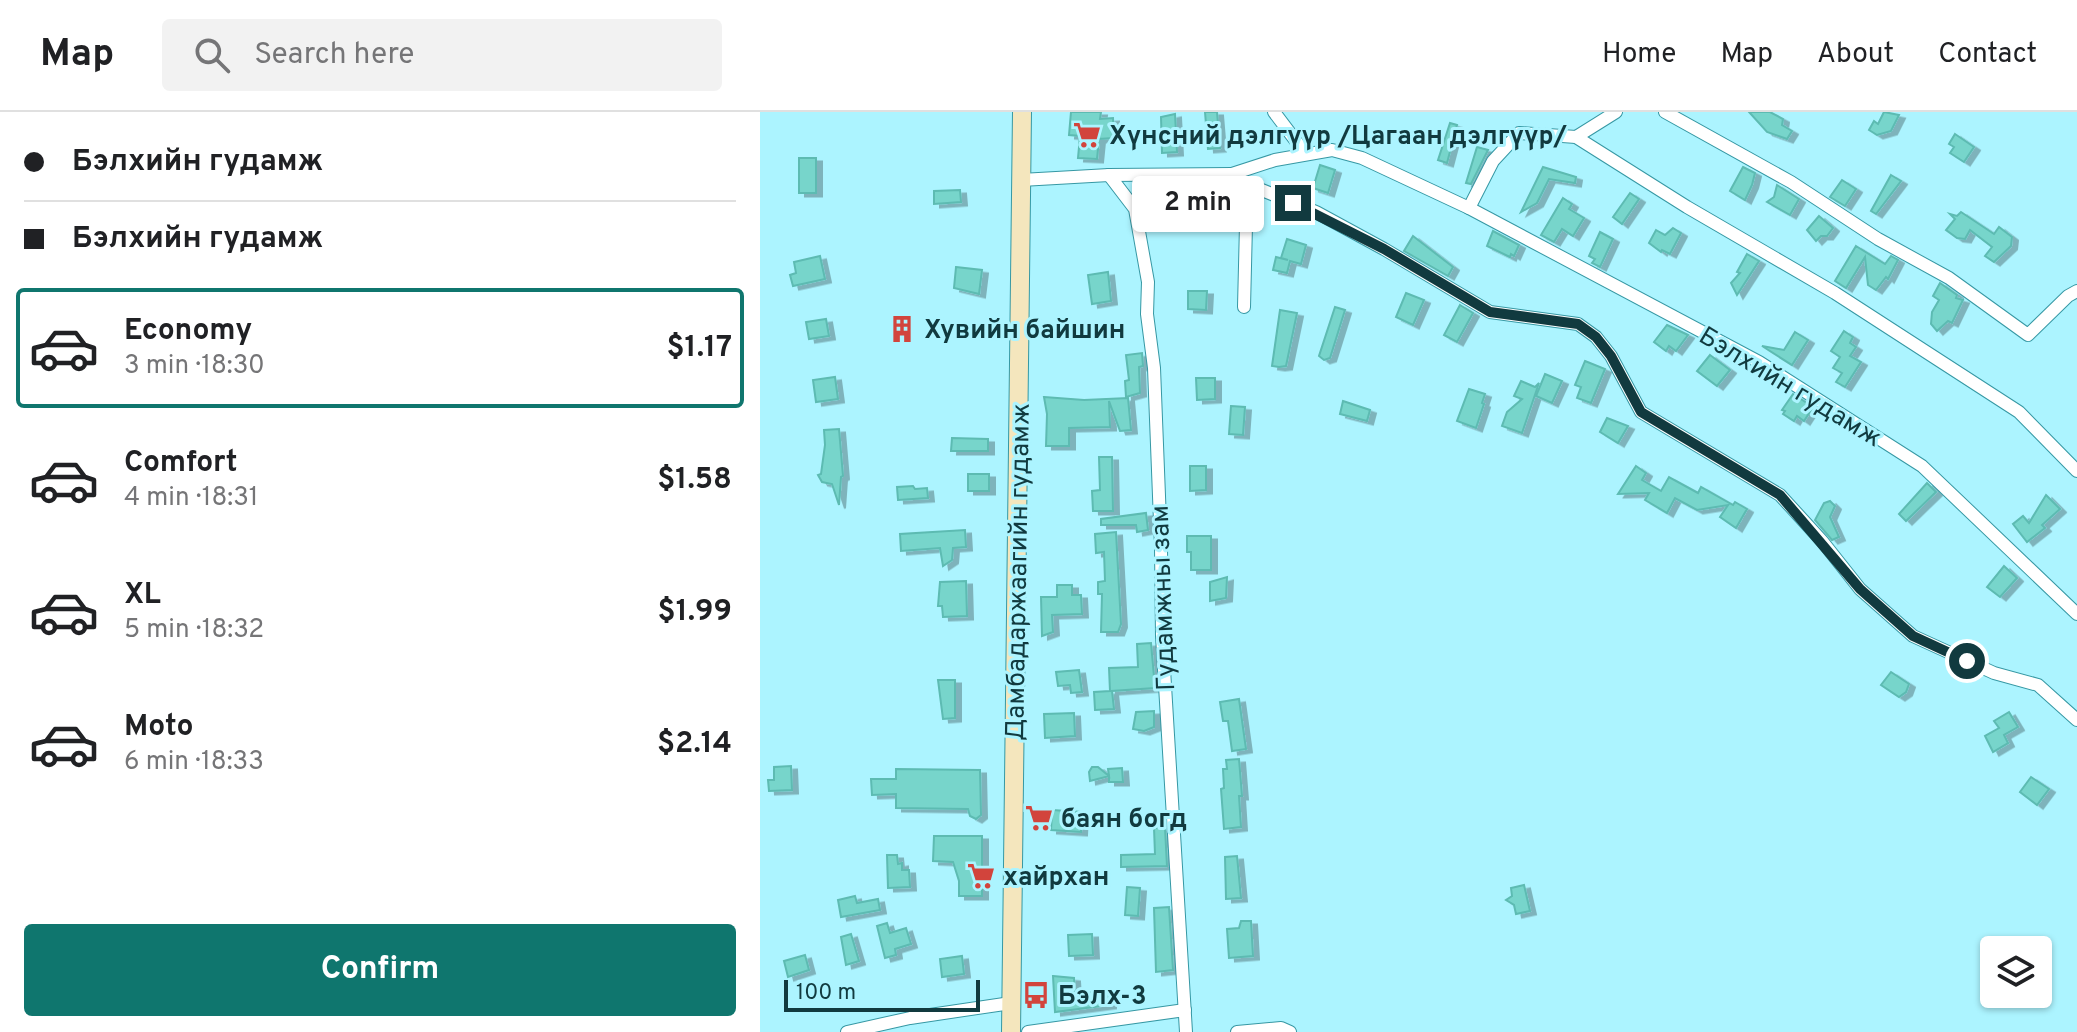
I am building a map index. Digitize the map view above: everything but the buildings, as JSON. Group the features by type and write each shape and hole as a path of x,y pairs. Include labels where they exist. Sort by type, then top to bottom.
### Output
{"main road":[{"name":"Дамбадаржаагийн гудамж","path":"1011,1032 1022,112"}],"street":[{"path":"1021,180 1109,175 1232,174 1305,153 1274,112"},
{"path":"1576,137 1616,112"},
{"path":"1665,112 1791,182 1878,239 1949,278 2028,335 2077,291"},
{"path":"1469,208 1493,161 1519,133 1576,137 1687,207 1835,293 2019,412 2077,471"},
{"name":"Бэлхийн гудамж","path":"1305,153 1332,150 1362,158 1469,208 1759,362 1922,466 2077,614"},
{"path":"1232,174 1247,184 1316,212 1490,312 1578,324 1596,337 1611,356 1641,412 1780,495 1860,589 1913,636 1994,673 2038,685 2077,720"},
{"name":"Гудамжны зам","path":"1109,175 1135,209 1148,282 1147,314 1154,368 1162,636 1186,1032"},
{"path":"1244,307 1247,184"},
{"path":"847,1032 910,1018 1011,1003"},
{"path":"1028,1032 1185,1010"},
{"path":"1115,1018 1116,1032"},
{"path":"1237,1032 1281,1028 1290,1032"}],"place":[{"name":"Хүнсний дэлгүүр /Цагаан дэлгүүр/","path":"1087,135"},
{"name":"Хувийн байшин","path":"902,329"},
{"name":"баян богд","path":"1039,818"},
{"name":"хайрхан","path":"981,876"},
{"name":"Бэлх-3","path":"1036,995"}],"route":[{"path":"1293,203 1384,249 1490,312 1578,324 1596,337 1611,356 1641,412 1780,495 1860,589 1913,636 1967,661"}]}
